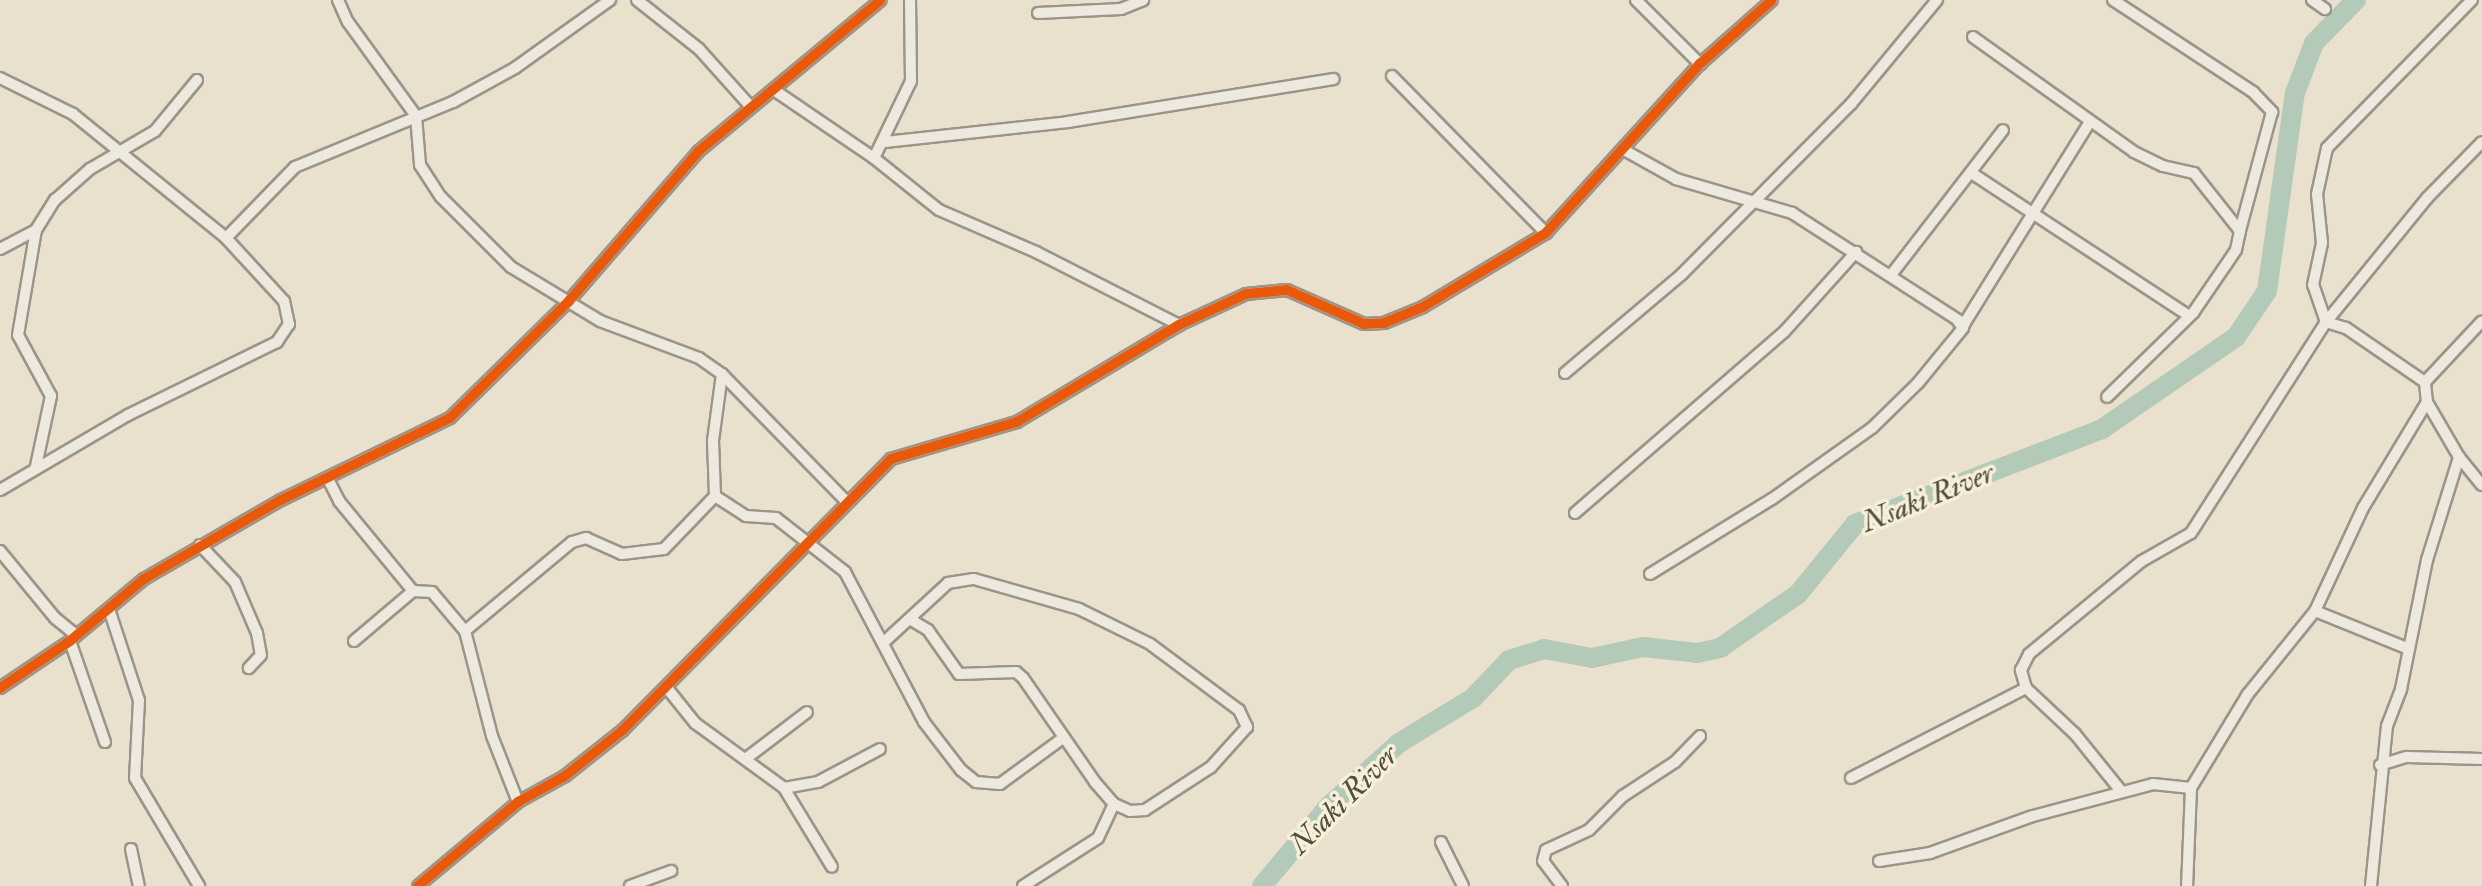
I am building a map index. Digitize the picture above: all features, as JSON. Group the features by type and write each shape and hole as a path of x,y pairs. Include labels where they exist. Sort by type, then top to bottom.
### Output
{"street":[{"path":"338,0 348,22 416,116 420,165 441,197 511,267 600,321 699,358 722,374 845,500"},
{"path":"226,238 295,167 416,116 515,68 610,0"},
{"path":"637,0 699,49 751,107"},
{"path":"0,688 73,638 144,579 200,545 450,418 569,301 699,151 881,0"},
{"path":"874,158 885,142 911,81 910,0"},
{"path":"1038,13 1121,9 1143,0"},
{"path":"1636,0 1700,64"},
{"path":"421,885 518,802 565,776 667,688 810,544 845,500 891,459 1017,422 1179,325 1228,300 1266,289 1287,290 1364,324 1384,323 1423,307 1546,233 1700,64 1772,0"},
{"path":"1565,373 1682,274 1861,93 1937,0"},
{"path":"2107,397 2189,316 2218,280 2240,231 2272,112 2253,92 2113,0"},
{"path":"2312,0 2325,9"},
{"path":"2326,322 2313,285 2322,243 2317,194 2327,148 2472,0"},
{"path":"1973,37 2089,123 2163,166 2194,173 2240,231"},
{"path":"1392,76 1546,233"},
{"path":"0,78 73,114 118,148 188,211 226,238 284,301 289,324 282,339 36,466 0,490"},
{"path":"885,142 1053,124 1334,79"},
{"path":"36,466 51,396 18,335 36,230 55,200 118,148 155,131 197,80"},
{"path":"774,90 874,158 939,210 1036,252 1179,325"},
{"path":"1624,150 1676,179 1754,198 1792,213 1964,324 2089,123"},
{"path":"1891,275 1973,174 2003,130"},
{"path":"2121,791 2075,734 2026,688 2021,670 2029,654 2142,561 2191,533 2326,322 2427,198 2482,142"},
{"path":"1973,174 2189,316"},
{"path":"0,249 36,230"},
{"path":"1575,513 1784,332 1856,252"},
{"path":"1650,574 1772,499 1872,428 1918,383 1963,328 1957,320"},
{"path":"2482,321 2425,382 2427,402 2459,457 2482,485"},
{"path":"2326,322 2346,328 2425,382"},
{"path":"465,631 572,542 586,538 622,554 664,549 715,496 713,441 722,374"},
{"path":"2187,886 2191,788 2248,694 2315,611 2363,508 2427,402"},
{"path":"2371,886 2380,765 2427,560 2459,457"},
{"path":"328,479 339,501 413,591"},
{"path":"715,496 746,516 776,518 845,572 936,741 976,782 1000,784 1063,738"},
{"path":"200,545 235,582 257,633 261,655 249,668"},
{"path":"0,551 73,638 105,742"},
{"path":"883,643 948,583 963,577 1079,609 1150,644 1246,718 1240,740 1199,775 1145,810 1114,804 1063,738 1023,678 1016,672 959,674 928,630 910,619"},
{"path":"354,641 413,591 432,592 465,631 492,736 518,802"},
{"path":"109,609 139,700 135,778 199,886"},
{"path":"2315,611 2409,649"},
{"path":"667,688 695,723 748,757 784,788 832,867"},
{"path":"1851,778 2026,688"},
{"path":"748,757 807,712"},
{"path":"1562,886 1543,861 1546,850 1589,830 1623,796 1675,762 1700,736"},
{"path":"784,788 818,782 880,749"},
{"path":"2380,765 2407,757 2482,759"},
{"path":"1879,861 1930,853 2121,791 2153,784 2191,788"},
{"path":"1023,886 1098,838 1114,804"},
{"path":"1441,842 1463,886"},
{"path":"131,849 139,886"},
{"path":"630,886 671,871"}],"waterway":[{"name":"Nsaki River","path":"1262,886 1329,806 1399,743 1473,698 1509,660 1544,649 1592,658 1643,647 1697,653 1720,648 1798,594 1855,524 2102,429 2236,337 2267,291 2295,93 2314,43 2356,0"}],"cycle path":[{"path":"0,688 70,641 144,579 281,500 450,418 569,301 699,151 881,0"},
{"path":"418,886 518,802 565,776 623,730 891,459 1017,422 1179,325 1246,294 1287,290 1364,324 1384,323 1423,307 1546,233 1700,64 1772,0"}]}
